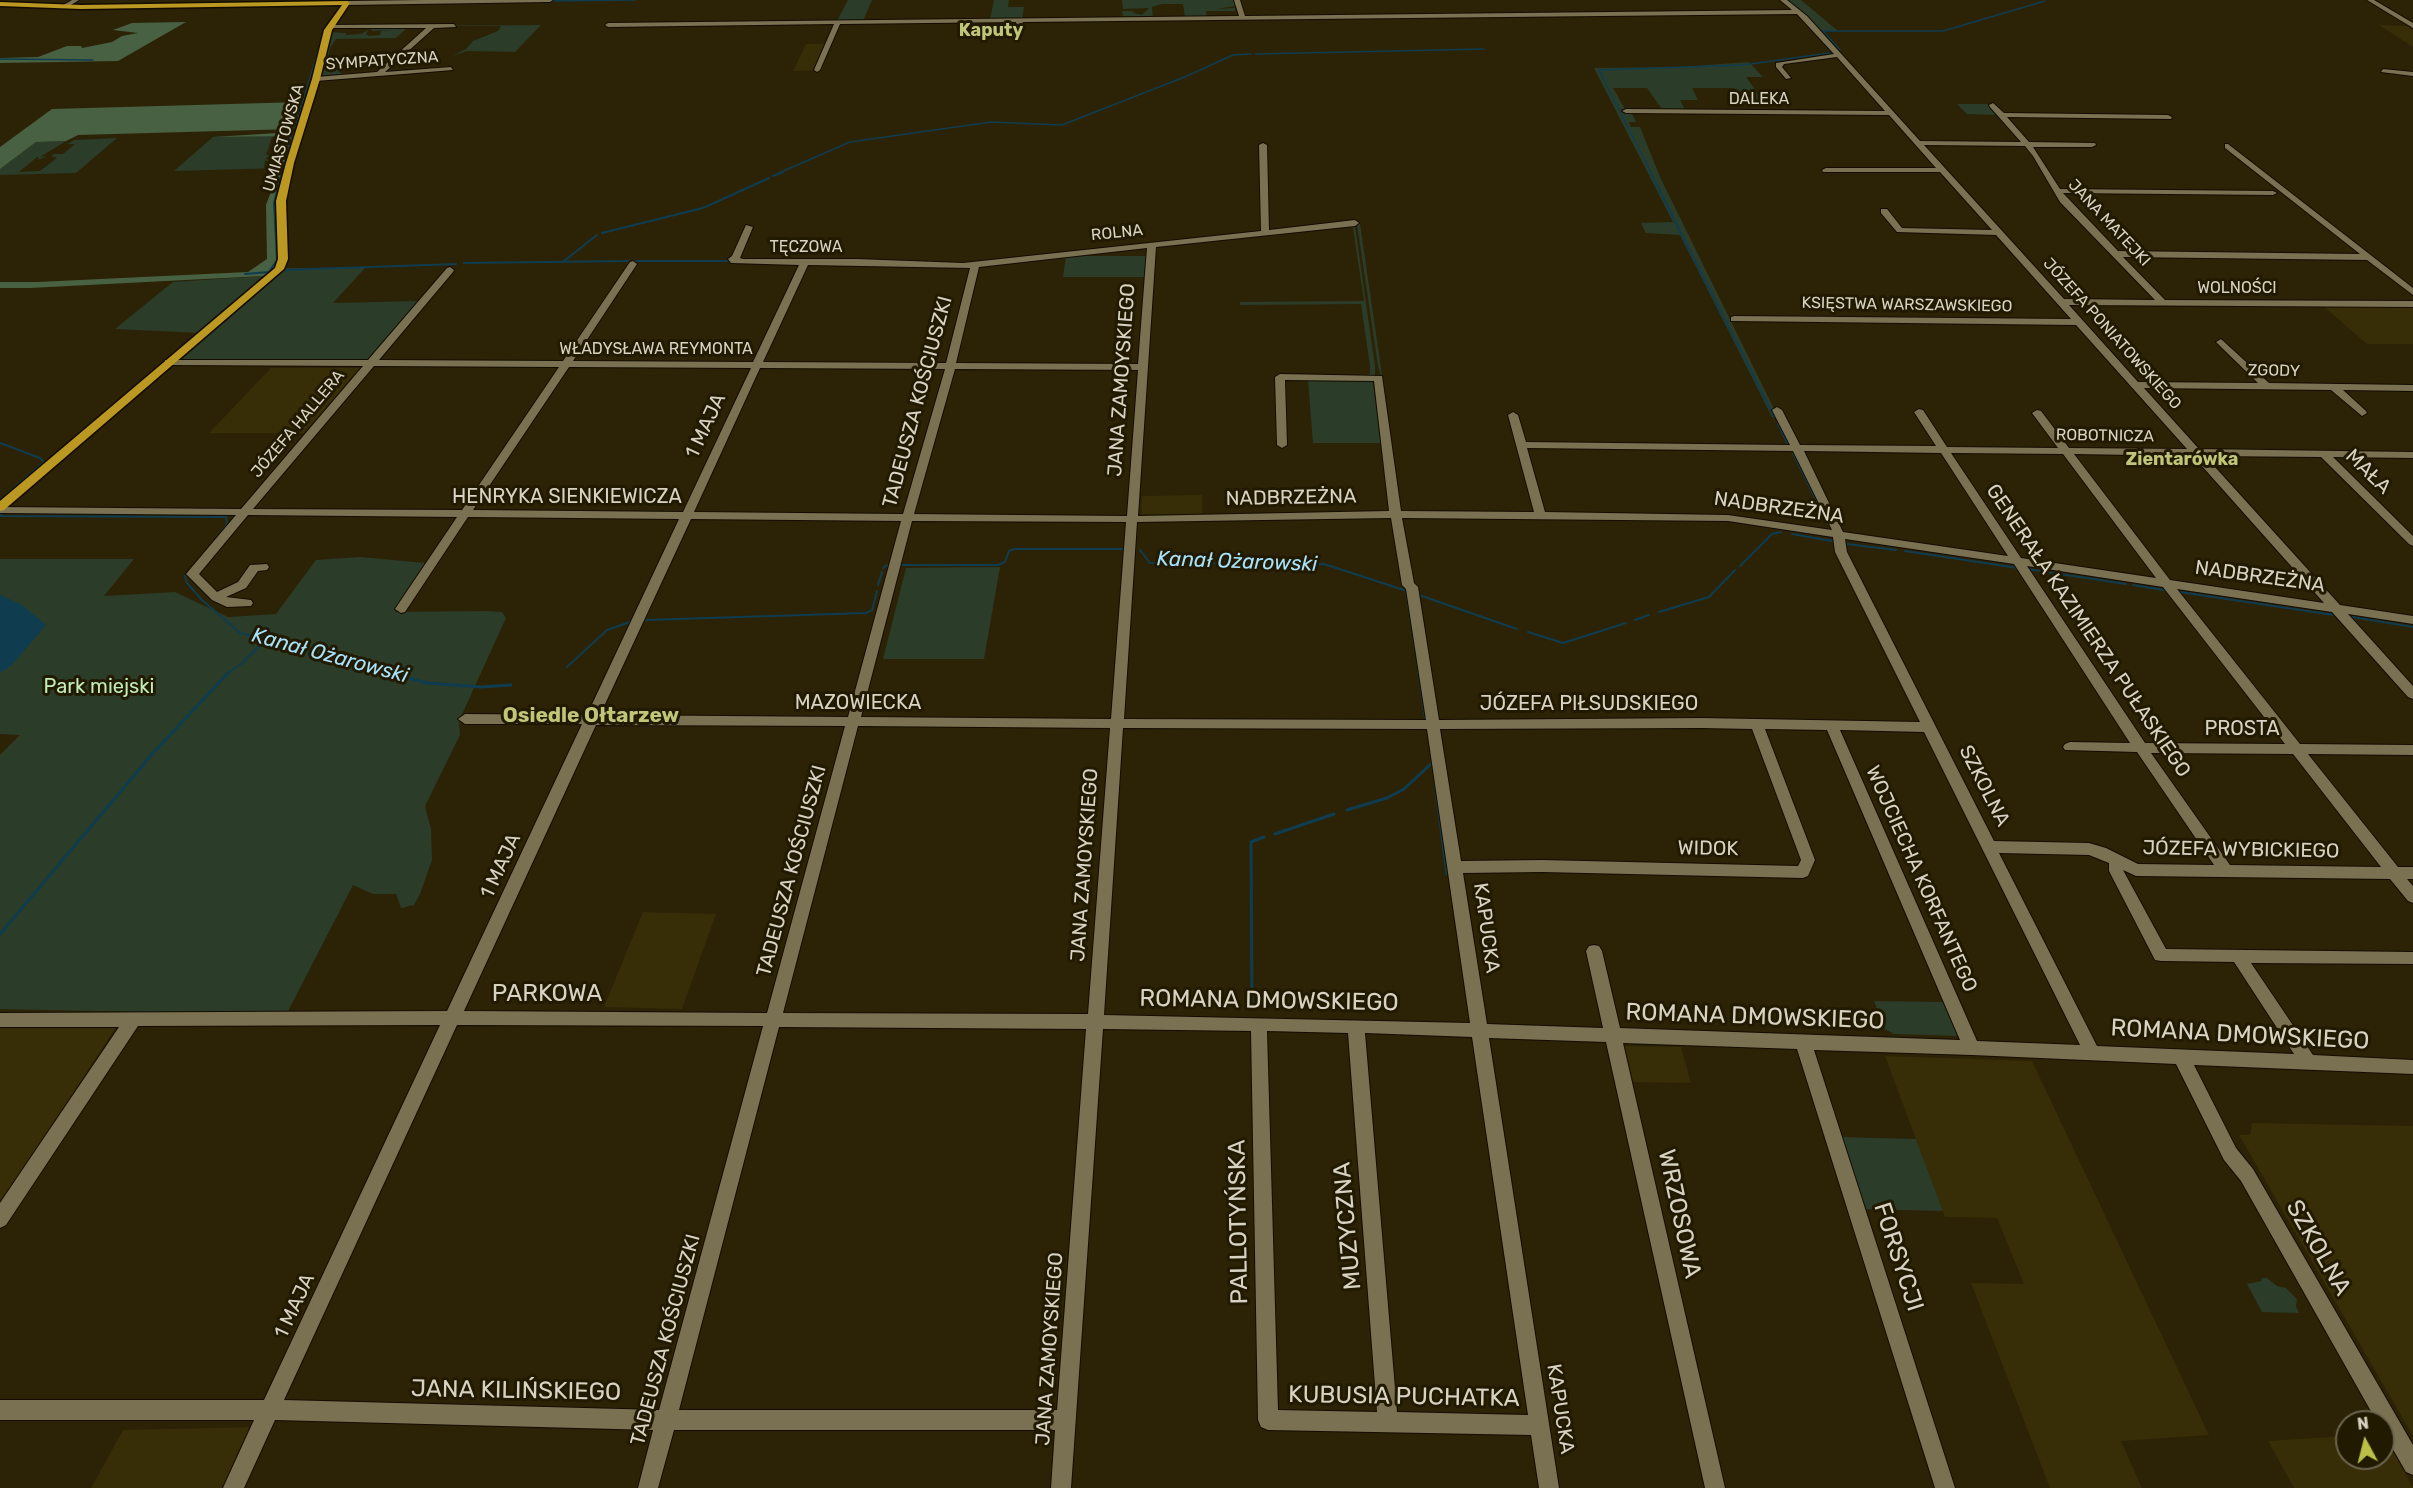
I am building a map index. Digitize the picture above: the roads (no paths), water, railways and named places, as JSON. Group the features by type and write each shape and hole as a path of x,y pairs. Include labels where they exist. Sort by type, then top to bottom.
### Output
{"main road":[{"path":"0,4 64,7 347,3"},
{"name":"UMIASTOWSKA","path":"0,509 279,269 283,259 281,201 296,140 330,26 347,3"}],"street":[{"path":"64,7 76,0"},
{"path":"347,3 550,0"},
{"path":"1237,0 1242,17"},
{"name":"JÓZEFA PONIATOWSKIEGO","path":"1783,0 1799,12 1919,143 2413,694"},
{"path":"2370,0 2413,26"},
{"path":"608,25 1799,12"},
{"path":"1017,39 1020,20"},
{"path":"817,70 838,22"},
{"path":"330,26 454,26"},
{"path":"379,74 432,26"},
{"path":"1788,78 1778,64 1839,55"},
{"name":"SYMPATYCZNA","path":"316,79 451,69"},
{"path":"2384,70 2413,74"},
{"name":"JANA MATEJKI","path":"1993,105 2026,144 2063,200 2162,302"},
{"name":"DALEKA","path":"1626,111 1891,113"},
{"path":"2002,115 2168,117"},
{"path":"1919,143 2092,145"},
{"path":"1263,145 1264,233"},
{"path":"2228,146 2413,292"},
{"path":"1826,170 1943,170"},
{"path":"2057,191 2273,193"},
{"path":"1884,211 1900,230 1999,233"},
{"name":"ROLNA","path":"882,263 974,265 1355,223"},
{"name":"TĘCZOWA","path":"748,227 733,260 882,263"},
{"name":"JANA ZAMOYSKIEGO","path":"1061,1488 1152,245"},
{"path":"2116,254 2368,257"},
{"name":"1 MAJA","path":"233,1488 805,262"},
{"path":"401,609 633,264"},
{"name":"TADEUSZA KOŚCIUSZKI","path":"648,1488 950,365 975,270 974,265"},
{"name":"JÓZEFA HALLERA","path":"216,597 192,574 450,270"},
{"name":"WOLNOŚCI","path":"2061,302 2413,304"},
{"name":"KSIĘSTWA WARSZAWSKIEGO","path":"1734,319 2079,322"},
{"path":"2222,342 2266,386"},
{"name":"WŁADYSŁAWA REYMONTA","path":"168,363 1144,367"},
{"name":"KAPUCKA","path":"1282,445 1280,378 1379,378 1396,514 1408,585 1412,587 1549,1488"},
{"name":"ZGODY","path":"2135,385 2413,388"},
{"path":"2333,387 2362,413"},
{"name":"SZKOLNA","path":"1777,410 1838,536 1840,552 2092,1052"},
{"name":"GENERAŁA KAZIMIERZA PUŁASKIEGO","path":"1919,412 2141,748 2226,871"},
{"path":"2037,413 2413,897"},
{"path":"1513,415 1540,514"},
{"name":"ROBOTNICZA","path":"1521,445 2413,455"},
{"name":"MAŁA","path":"2324,454 2413,542"},
{"name":"HENRYKA SIENKIEWICZA","path":"0,509 1133,519"},
{"name":"NADBRZEŻNA","path":"1133,519 1285,518 1396,514 1728,518 2413,620"},
{"path":"216,597 242,585 254,568 263,567"},
{"path":"216,597 228,603 247,603"},
{"name":"MAZOWIECKA","path":"465,719 591,722 1251,723"},
{"name":"JÓZEFA PIŁSUDSKIEGO","path":"1251,723 1928,726"},
{"name":"WIDOK","path":"1455,867 1803,872 1808,860 1757,725"},
{"name":"WOJCIECHA KORFANTEGO","path":"1832,726 1972,1048"},
{"name":"PROSTA","path":"2070,747 2413,750"},
{"name":"JÓZEFA WYBICKIEGO","path":"1989,847 2089,849 2136,870 2413,873"},
{"path":"2117,861 2116,871 2161,955 2413,958"},
{"name":"WRZOSOWA","path":"1594,951 1615,1036 1715,1488"},
{"path":"2238,956 2308,1062"},
{"name":"PARKOWA","path":"0,1020 1094,1021"},
{"path":"0,1219 133,1020"},
{"name":"ROMANA DMOWSKIEGO","path":"1094,1021 1356,1026 2092,1052 2413,1067"},
{"name":"PALLOTYŃSKA","path":"1259,1024 1268,1420"},
{"name":"MUZYCZNA","path":"1356,1026 1388,1422"},
{"name":"FORSYCJI","path":"1803,1042 1945,1488"},
{"name":"SZKOLNA","path":"2181,1057 2230,1154 2247,1175 2413,1465"},
{"name":"JANA KILIŃSKIEGO","path":"0,1410 270,1410 666,1420 1066,1420"},
{"name":"KUBUSIA PUCHATKA","path":"1268,1420 1540,1425"}],"water":[{"path":"0,595 22,605 46,625 12,665 0,673"}],"waterway":[{"path":"549,1 635,0"},
{"path":"1840,50 1823,31 1943,31 2045,1"},
{"path":"295,128 324,31"},
{"path":"1255,54 1484,49"},
{"path":"1651,173 1599,70 1743,65 1830,53"},
{"path":"779,173 850,142 991,122 1062,125 1187,76 1233,55 1251,54"},
{"path":"0,59 93,60"},
{"path":"287,152 293,132"},
{"path":"282,173 286,157"},
{"path":"245,274 269,272 277,260 274,203 282,172"},
{"path":"773,176 783,172"},
{"path":"1650,172 1774,417"},
{"path":"602,233 703,208 769,178"},
{"path":"564,261 597,235"},
{"path":"464,263 628,261"},
{"path":"636,261 727,261"},
{"path":"283,270 456,264"},
{"path":"1778,424 1788,444"},
{"name":"Kanał Ożarowski","path":"0,443 40,458 44,462 0,500"},
{"path":"1793,453 1828,524"},
{"name":"Kanał Ożarowski","path":"1,514 1,516 226,517 227,524 219,535"},
{"name":"Kanał Ożarowski","path":"1740,566 1772,534 1781,532"},
{"name":"Kanał Ożarowski","path":"1792,534 1832,541"},
{"name":"Kanał Ożarowski","path":"1847,544 1896,550"},
{"name":"Kanał Ożarowski","path":"902,565 998,565 1005,562 1009,551 1014,549 1125,549"},
{"name":"Kanał Ożarowski","path":"1140,550 1150,563 1324,564 1407,591"},
{"name":"Kanał Ożarowski","path":"1905,551 2018,568"},
{"name":"Kanał Ożarowski","path":"883,568 887,565"},
{"name":"Kanał Ożarowski","path":"2027,569 2126,584"},
{"name":"Kanał Ożarowski","path":"1659,612 1709,597 1735,570"},
{"name":"Kanał Ożarowski","path":"188,572 185,576 187,583 202,600 240,633 394,674"},
{"name":"Kanał Ożarowski","path":"878,585 882,572"},
{"name":"Kanał Ożarowski","path":"2133,585 2169,591"},
{"name":"Kanał Ożarowski","path":"646,620 866,613 872,610 877,591"},
{"path":"1406,591 1419,674"},
{"name":"Kanał Ożarowski","path":"2180,592 2334,615"},
{"name":"Kanał Ożarowski","path":"1416,594 1517,629"},
{"name":"Kanał Ożarowski","path":"1635,620 1649,615"},
{"name":"Kanał Ożarowski","path":"2352,617 2413,627"},
{"name":"Kanał Ożarowski","path":"567,667 607,630 630,622"},
{"name":"Kanał Ożarowski","path":"1528,632 1563,643 1626,623"},
{"path":"226,674 241,664 265,640"},
{"path":"0,934 154,752 228,673"},
{"name":"Kanał Ożarowski","path":"388,673 427,683 481,687 511,685"},
{"path":"1419,673 1426,721"},
{"path":"1347,810 1387,798 1404,789 1432,763"},
{"path":"1435,783 1447,874"},
{"path":"1275,834 1334,814"},
{"path":"1252,1006 1251,842 1264,837"}],"district":[{"name":"Kaputy","path":"991,31"},
{"name":"Zientarówka","path":"2182,460"},
{"name":"Osiedle Ołtarzew","path":"591,716"}],"park label":[{"name":"Park miejski","path":"99,687"}]}
